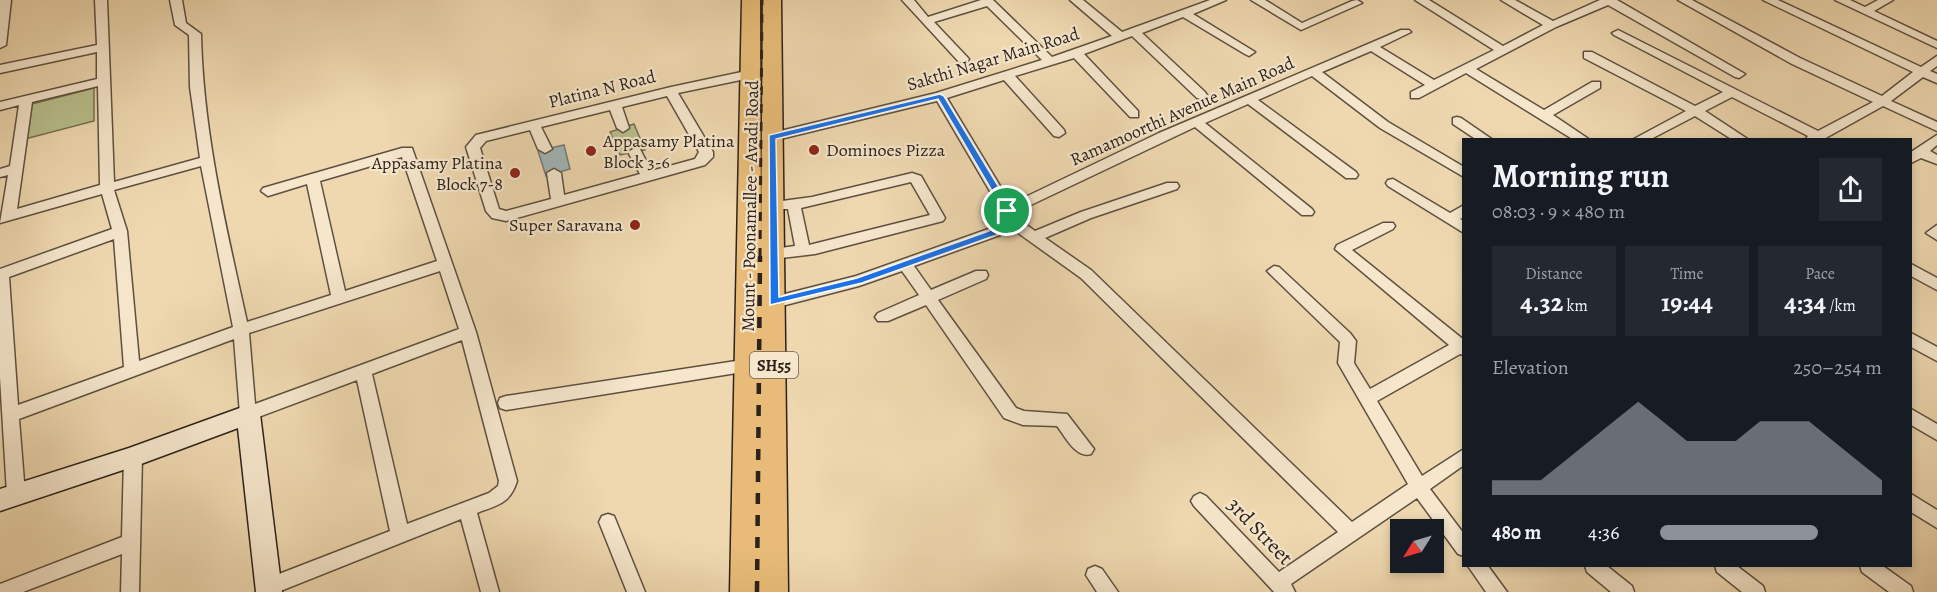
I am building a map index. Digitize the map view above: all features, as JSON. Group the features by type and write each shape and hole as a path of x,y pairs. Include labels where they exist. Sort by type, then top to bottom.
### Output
{"main road":[{"name":"Mount - Poonamallee - Avadi Road","path":"751,0 749,365 760,494 773,592"},
{"name":"Mount - Poonamallee - Avadi Road","path":"745,592 760,494 774,302 773,254 783,206 772,137 772,0"}],"street":[{"path":"0,45 5,0"},
{"path":"101,0 107,189 120,231 132,369"},
{"path":"176,0 180,25 195,34 196,87 207,160 241,330 269,590 400,535 467,510 505,491 508,481 468,332 406,151 268,191"},
{"path":"908,0 963,59"},
{"path":"1076,0 1120,36"},
{"name":"Sakthi Nagar Main Road","path":"772,137 940,96 1076,53 1220,0"},
{"path":"1257,0 1300,27 1356,3"},
{"path":"1420,0 1502,50"},
{"path":"1507,0 1552,25"},
{"path":"1415,95 1552,25 1608,0 1739,74"},
{"path":"1684,0 1796,61 1937,127"},
{"path":"1769,0 1937,79"},
{"path":"1841,0 1937,45"},
{"path":"1865,11 1887,0"},
{"path":"926,21 988,1 1050,61"},
{"path":"1184,13 1249,52"},
{"path":"1134,31 1201,95"},
{"name":"Ramamoorthi Avenue Main Road","path":"1007,211 1196,122 1406,32"},
{"path":"1618,33 1732,92 1814,138 1882,102 1937,60"},
{"path":"0,69 102,47"},
{"path":"1372,47 1433,85"},
{"path":"1076,53 1134,114"},
{"path":"1588,55 1696,111 1740,138"},
{"path":"1466,68 1581,138"},
{"path":"1314,72 1384,125 1462,171"},
{"path":"670,91 752,74"},
{"path":"1007,75 1059,133"},
{"path":"0,106 103,81"},
{"path":"1544,115 1596,86"},
{"name":"Platina N Road","path":"670,91 706,157 700,162 506,216 497,215 493,211 473,147 475,143 482,138 615,105 670,91"},
{"path":"1642,138 1732,92"},
{"path":"940,96 1016,224 1086,274 1351,533"},
{"path":"26,99 16,169 4,217 207,160"},
{"path":"1249,99 1350,176"},
{"path":"615,105 623,128"},
{"path":"1457,121 1483,138"},
{"path":"1196,122 1307,212"},
{"path":"534,125 545,149"},
{"path":"1916,156 1937,139"},
{"path":"634,152 647,176"},
{"path":"1916,156 1937,160"},
{"path":"0,173 16,169"},
{"path":"554,173 558,201"},
{"path":"312,177 339,299"},
{"path":"773,254 803,251 936,219 938,216 916,179 912,177 783,206 803,251"},
{"path":"1393,183 1462,227"},
{"path":"1034,237 1086,214 1172,186"},
{"path":"1450,219 1462,211"},
{"path":"774,302 859,281 1016,224"},
{"path":"1367,399 1462,348 1342,249 1388,226"},
{"path":"1937,230 1933,233 1937,235"},
{"path":"120,231 1,274 10,415 8,497 133,457 364,373 468,332"},
{"path":"10,415 241,330 445,264"},
{"path":"905,264 1011,413 1023,418 1061,419 1085,449"},
{"path":"1912,270 1937,285"},
{"path":"1274,271 1348,341 1346,363 1419,487 1462,545"},
{"path":"883,317 981,275"},
{"path":"1912,340 1937,355"},
{"path":"506,403 749,365"},
{"path":"364,373 400,535"},
{"path":"1912,417 1937,433"},
{"path":"130,592 133,457"},
{"path":"1282,588 1351,533 1462,457"},
{"name":"3rd Street","path":"1200,501 1282,588"},
{"path":"1912,503 1937,520"},
{"path":"467,510 490,592"},
{"path":"608,522 636,592"},
{"path":"9,590 130,542"},
{"path":"1478,567 1498,592"},
{"path":"1595,567 1625,592"},
{"path":"1725,567 1756,592"},
{"path":"1870,567 1904,592"},
{"path":"1095,575 1109,592"}],"green space":[{"path":"94,88 94,121 25,139 28,105"},
{"path":"634,124 645,150 620,155 610,132"}],"shaded area":[{"path":"564,145 570,169 546,176 538,151"}],"railway":[{"path":"760,257 762,0"},
{"path":"757,592 760,256"}],"place":[{"name":"Dominoes Pizza","path":"814,150"},
{"name":"Appasamy Platina Block 3-6","path":"591,151"},
{"name":"Appasamy Platina Block 7-8","path":"515,173"},
{"name":"Super Saravana","path":"635,225"}],"route":[{"path":"940,96 1007,211 1016,224 859,281 774,302 772,137 940,96"}]}
